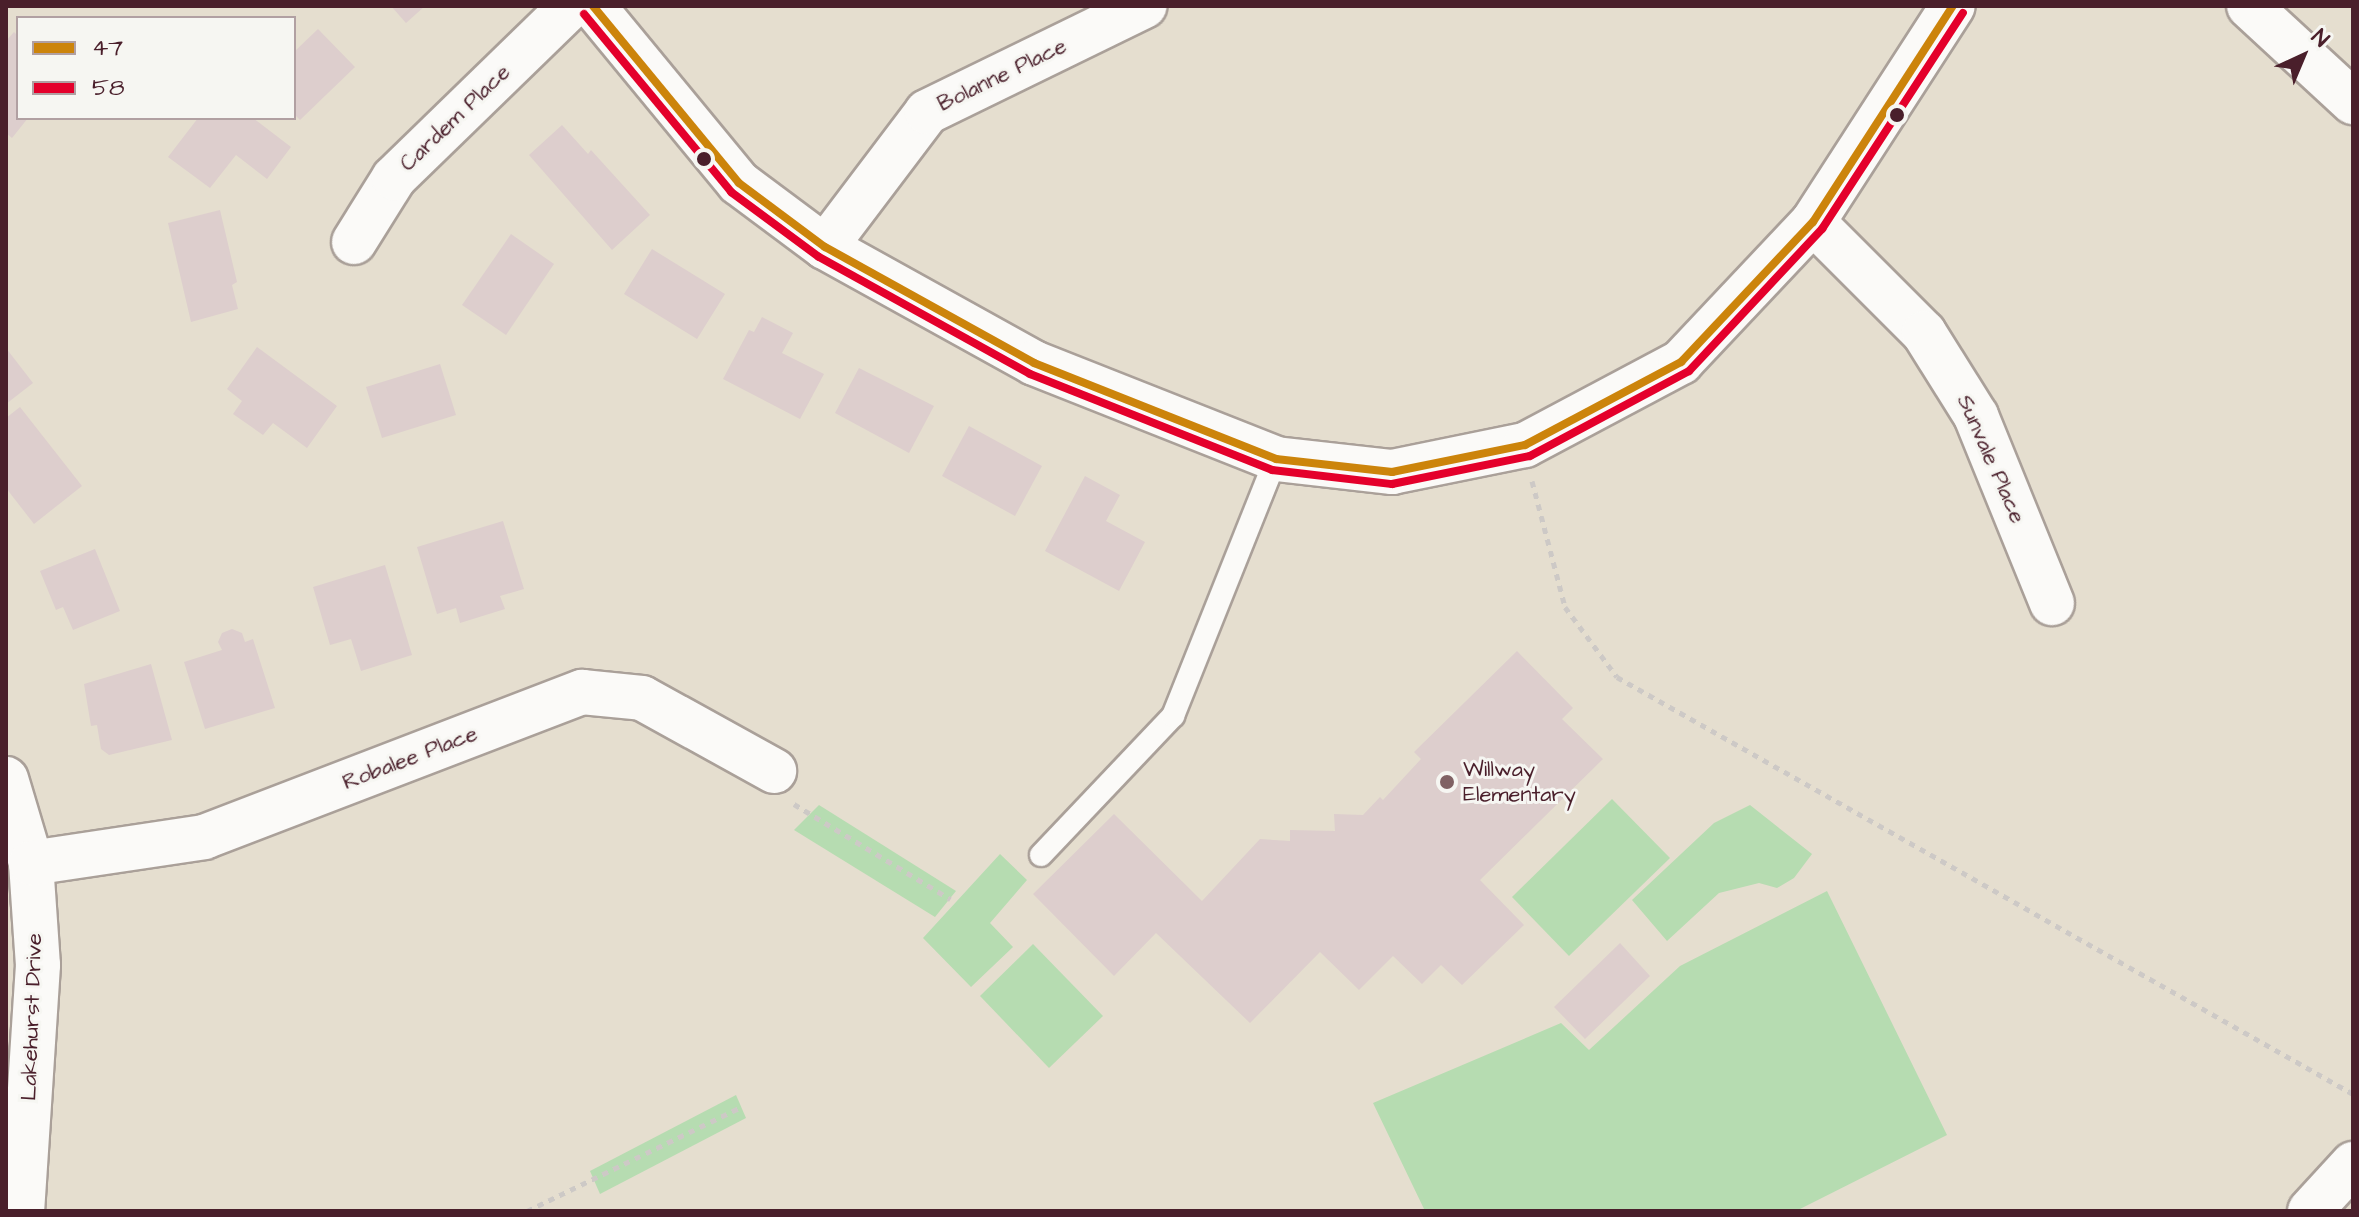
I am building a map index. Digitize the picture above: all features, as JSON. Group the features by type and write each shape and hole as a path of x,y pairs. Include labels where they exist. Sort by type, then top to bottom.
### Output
{"street":[{"name":"Cardem Place","path":"354,242 394,178 571,6"},
{"path":"593,6 739,183 825,247 1034,363 1276,459 1392,472 1525,445 1681,362 1813,222 1953,6"},
{"name":"Bolanne Place","path":"825,247 927,112 1144,6"},
{"path":"2249,6 2353,102"},
{"name":"Sunvale Place","path":"1813,222 1931,345 1976,416 2052,603"},
{"name":"Robalee Place","path":"31,863 204,837 582,692 642,698 774,771"},
{"name":"Lakehurst Drive","path":"6,779 31,863 38,965 22,1211"},
{"path":"2310,1211 2353,1164"}],"lane":[{"path":"1041,855 1173,716 1276,459"}],"path":[{"path":"1525,445 1539,517 1565,607 1617,677 2353,1094"},
{"path":"774,771 785,798 950,899"},
{"path":"527,1211 741,1107"}],"green space":[{"path":"1612,799 1670,858 1569,956 1512,897"},
{"path":"819,805 956,891 935,917 794,830"},
{"path":"1750,805 1812,854 1794,878 1777,888 1759,883 1719,893 1667,941 1632,900 1714,823"},
{"path":"1000,854 1027,880 990,923 1013,947 971,987 923,938"},
{"path":"1827,891 1947,1135 1796,1211 1425,1211 1373,1103 1561,1023 1589,1050 1680,966"},
{"path":"1033,944 1103,1016 1049,1068 980,996"},
{"path":"736,1095 746,1118 600,1194 590,1171"}],"building":[{"path":"391,6 425,6 406,23"},
{"path":"318,29 355,67 300,120 296,116 296,50"},
{"path":"14,32 16,34 16,120 26,120 12,138 6,133 6,41"},
{"path":"196,120 256,120 291,147 267,179 236,155 210,188 168,157"},
{"path":"562,125 588,154 591,150 650,215 612,250 529,155"},
{"path":"220,210 237,282 232,285 238,309 191,322 168,223"},
{"path":"511,234 554,264 506,335 462,305"},
{"path":"652,249 725,294 697,339 624,294"},
{"path":"762,317 793,333 782,353 824,374 800,419 723,379 749,330 754,332"},
{"path":"257,347 337,406 307,448 273,423 263,435 233,414 242,401 227,389"},
{"path":"6,348 33,383 6,404"},
{"path":"440,364 456,415 382,438 366,387"},
{"path":"859,368 934,406 909,453 835,413"},
{"path":"20,407 82,486 34,524 6,488 6,418"},
{"path":"969,426 1042,466 1015,516 942,476"},
{"path":"1085,476 1120,495 1106,521 1145,542 1119,591 1045,551"},
{"path":"503,521 524,589 500,596 505,609 460,623 456,608 437,614 417,547"},
{"path":"95,549 120,611 73,630 63,607 56,610 40,571"},
{"path":"385,565 412,655 361,671 351,639 330,645 313,587"},
{"path":"232,629 242,633 245,642 253,639 275,708 205,729 184,662 222,650 218,642 222,633"},
{"path":"1517,651 1573,708 1562,719 1603,759 1480,880 1524,925 1462,985 1441,965 1422,984 1393,956 1359,990 1320,952 1250,1023 1156,933 1114,976 1033,894 1114,814 1202,901 1260,839 1290,841 1290,830 1335,831 1334,814 1363,815 1380,797 1383,800 1421,759 1414,752"},
{"path":"151,664 172,740 109,755 101,749 97,725 91,726 84,684"},
{"path":"1620,943 1650,976 1585,1039 1554,1007"}],"transit line":[{"name":"47","path":"593,6 739,183 825,247 1034,363 1276,459 1392,472 1525,445 1681,362 1813,222 1953,6"},
{"name":"58","path":"584,14 731,192 819,257 1030,374 1272,470 1392,484 1530,456 1689,371 1822,229 1963,13"}],"place":[{"name":"Willway Elementary","path":"1447,782"}]}
